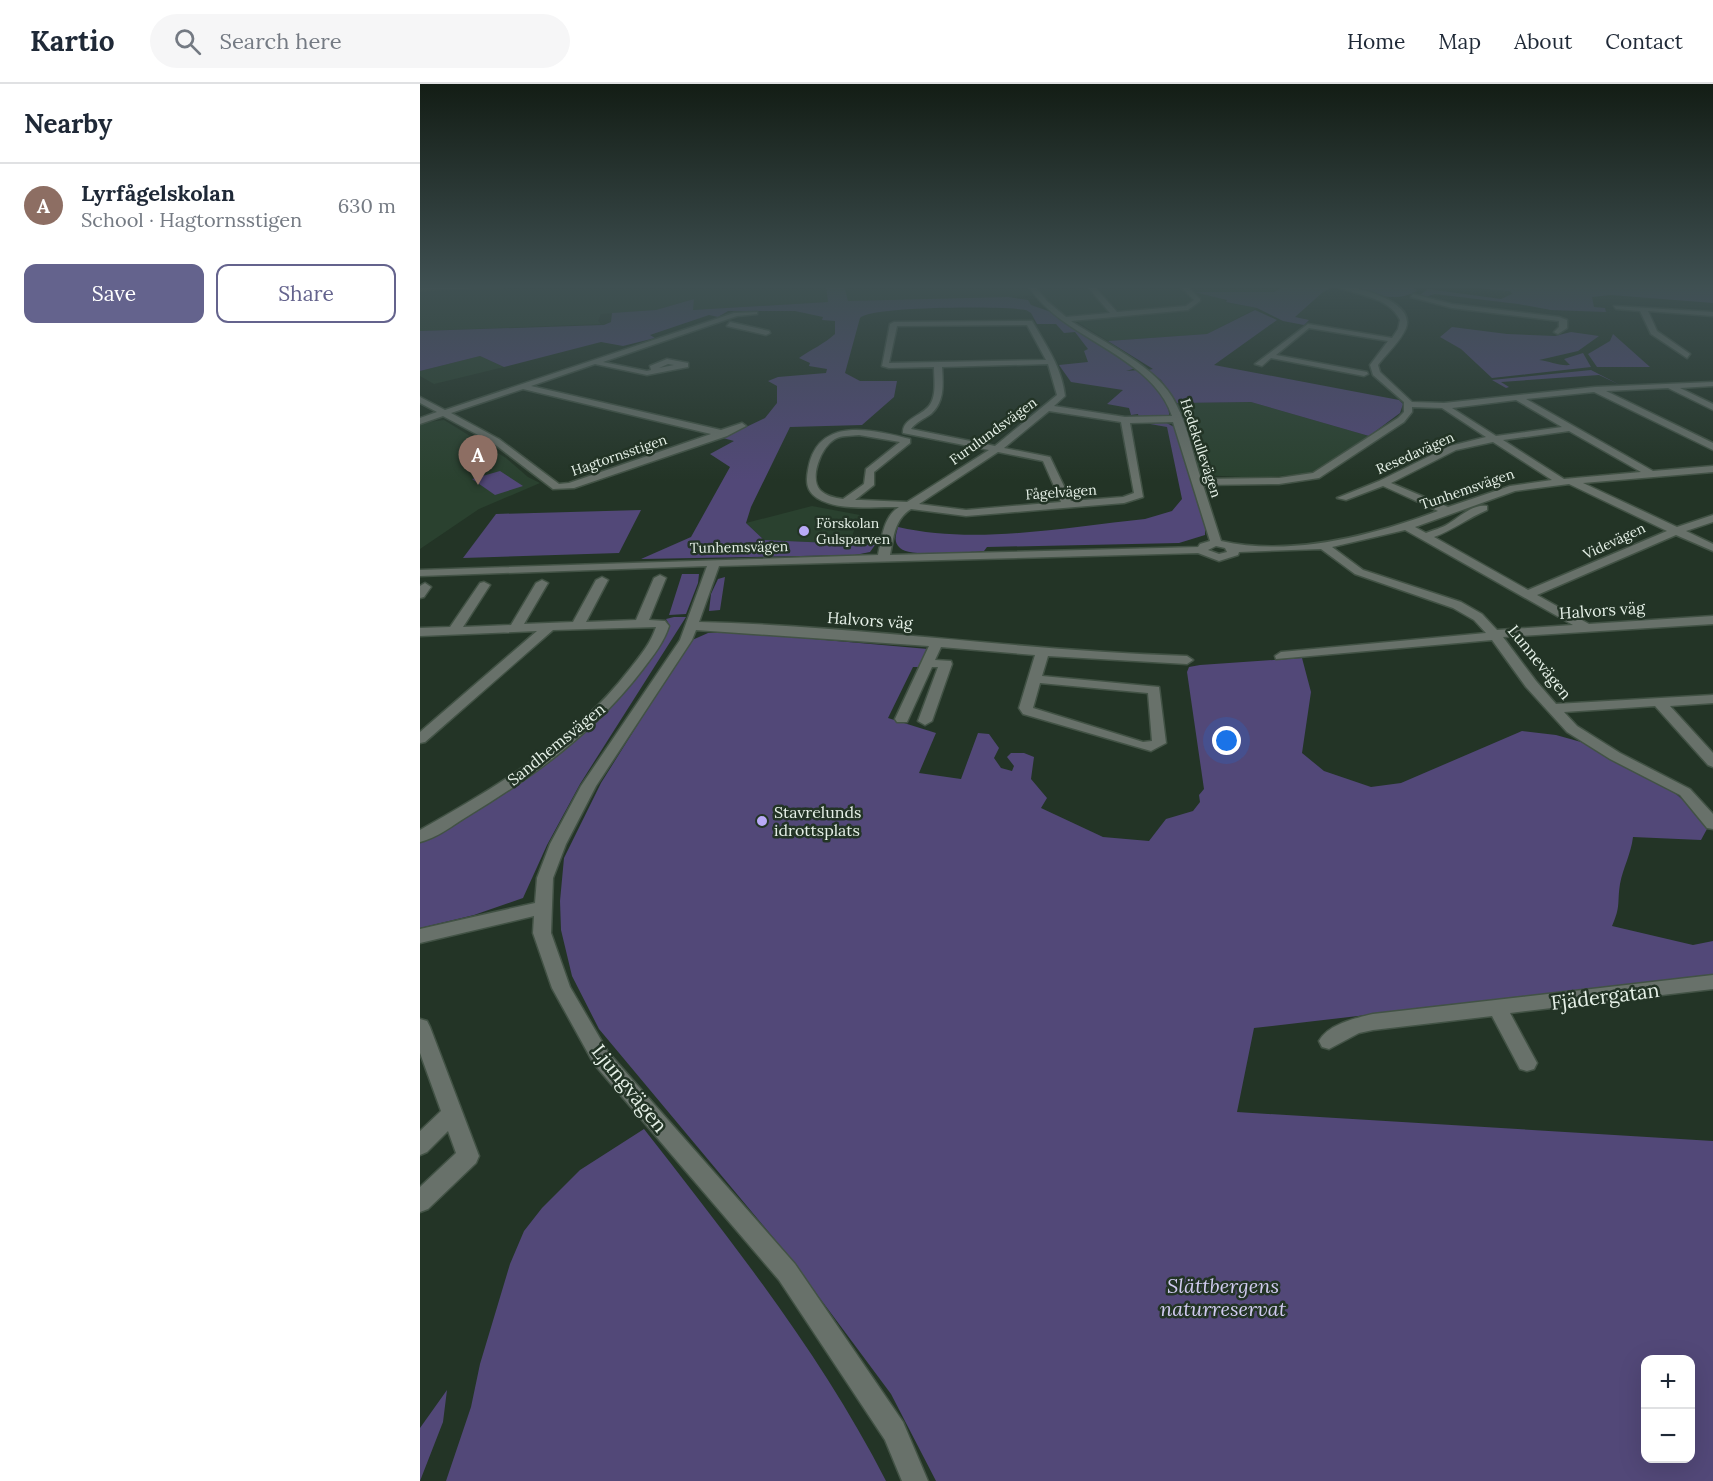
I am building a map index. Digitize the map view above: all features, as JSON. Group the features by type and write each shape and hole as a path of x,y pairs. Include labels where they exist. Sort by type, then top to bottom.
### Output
{"street":[{"path":"420,421 629,350"},
{"name":"Furulundsvägen","path":"888,350 885,364 1049,362"},
{"name":"Furulundsvägen","path":"883,559 891,523 897,513 997,449 1061,396 1061,388 1043,350"},
{"name":"Hedekullevägen","path":"1113,350 1150,375 1172,403 1216,543"},
{"path":"1258,364 1278,350"},
{"path":"1385,350 1376,361 1374,369 1410,404 1444,406 1595,388 1713,384"},
{"path":"1679,350 1687,356"},
{"path":"1271,356 1344,372 1364,374"},
{"path":"594,362 647,373 656,369"},
{"path":"938,365 936,402 928,412 905,428 906,431 1047,459 1068,505"},
{"path":"1666,384 1713,407"},
{"path":"521,386 724,434"},
{"path":"1595,388 1713,447"},
{"path":"1518,398 1651,474"},
{"name":"Hagtornsstigen","path":"420,400 496,441 557,487 570,486 742,426"},
{"path":"1196,482 1294,480 1316,476 1401,420 1408,412 1410,404"},
{"path":"1444,406 1566,482 1713,548"},
{"path":"1049,408 1125,420 1177,419"},
{"name":"Fågelvägen","path":"908,504 966,512 1124,500 1139,495 1125,420"},
{"name":"Resedavägen","path":"1342,498 1383,483 1453,448 1495,439 1572,428"},
{"path":"845,501 869,485 869,471 907,441 848,432 831,435 826,440 813,463 810,483 812,491 819,497 845,501 908,504"},
{"path":"1689,435 1713,432"},
{"name":"Tunhemsvägen","path":"1234,549 1265,551 1324,546 1362,539 1516,488 1713,469"},
{"path":"1256,481 1260,492"},
{"path":"1383,483 1448,511"},
{"path":"1425,537 1451,527 1469,514 1523,495"},
{"name":"Videvägen","path":"1529,594 1596,567 1672,531 1713,518"},
{"path":"1406,526 1587,628"},
{"path":"1216,543 1227,544 1234,549 1230,556 1221,558 1208,556 1202,550 1205,545 1216,543"},
{"name":"Lunnevägen","path":"1324,546 1359,572 1462,608 1478,617 1553,708 1586,739 1685,792 1713,824"},
{"name":"Tunhemsvägen","path":"420,573 1202,550"},
{"name":"Ljungvägen","path":"714,563 694,626 576,808 545,878 542,933 561,988 601,1058 787,1272 894,1431 915,1481"},
{"path":"420,632 641,623 660,578"},
{"path":"577,626 602,580"},
{"path":"515,628 542,583"},
{"path":"454,631 484,585"},
{"name":"Halvors väg","path":"1281,656 1495,635 1713,620"},
{"name":"Sandhemsvägen","path":"420,837 508,783 604,708 647,655 662,630 661,624 641,623"},
{"name":"Halvors väg","path":"694,626 1187,660"},
{"path":"420,739 549,627"},
{"path":"902,719 937,642"},
{"path":"1035,679 1154,690 1159,743 1151,747 1142,746 1028,711 1026,708 1043,650"},
{"path":"925,721 946,664 928,663"},
{"path":"1553,708 1713,699"},
{"path":"1659,702 1713,762"},
{"path":"420,936 542,908"},
{"name":"Fjädergatan","path":"1329,1041 1354,1026 1713,982"},
{"path":"1497,1008 1527,1063"},
{"path":"420,1027 468,1156 420,1202"},
{"path":"420,1145 452,1114"}],"shaded area":[{"path":"480,356 504,367 434,384 420,376 420,371"},
{"path":"1251,402 1369,436 1311,473 1261,478 1201,475 1177,403"},
{"path":"444,420 506,458 528,477 540,483 479,509 420,549 420,423"},
{"name":"Förskolan Gulsparven","path":"812,506 860,515 849,544 764,540 746,523"}],"green space":[{"path":"420,350 569,350 504,367 480,356 420,371"},
{"path":"812,350 851,350 845,373 860,381 897,381 894,397 862,425 790,427 751,507 746,523 764,540 875,545 870,552 855,555 641,559 691,537 730,467 710,454 734,441 723,438 765,418 777,403 777,386 768,381 778,377 826,373 827,369 809,366 810,363 799,358"},
{"path":"1109,350 1136,368 1126,371 1139,370 1163,397 1169,415 1139,418 1138,414 1131,415 1129,408 1107,404 1123,390 1071,382 1059,365 1088,362 1084,351"},
{"path":"1123,350 1235,350 1214,365 1399,400 1403,404 1400,413 1369,436 1251,402 1177,403 1161,380 1148,370 1153,369"},
{"path":"1462,350 1579,350 1539,360 1570,365 1564,359 1583,353 1591,367 1492,378"},
{"path":"1594,350 1631,350 1650,367 1597,367 1588,354"},
{"path":"1591,370 1620,385 1599,375 1501,382 1509,387 1506,388 1492,380"},
{"path":"1133,421 1163,421 1174,427 1205,525 1205,535 1179,543 987,547 984,551 940,554 906,551 896,543 898,527 958,534 1021,533 1145,519 1172,511 1182,499 1167,427"},
{"path":"500,471 523,486 495,495 472,479"},
{"path":"641,510 619,553 463,558 496,514"},
{"path":"682,574 699,574 698,583 686,614 669,615"},
{"path":"725,577 720,610 709,611 711,594 718,579"},
{"path":"686,617 580,784 547,845 523,898 474,915 420,928 420,842 513,787 565,747 641,671 670,626 666,619"},
{"name":"Slättbergens naturreservat","path":"733,632 928,649 922,667 913,667 888,718 936,733 919,773 961,779 978,733 989,734 999,748 994,758 1001,768 1012,771 1014,766 1007,757 1011,753 1024,753 1034,757 1031,779 1047,798 1041,808 1103,837 1149,841 1166,819 1193,811 1200,802 1199,795 1204,789 1187,672 1189,667 1200,665 1302,658 1311,692 1302,753 1324,771 1371,787 1401,783 1522,731 1556,735 1581,742 1667,786 1693,809 1707,829 1701,840 1633,837 1621,878 1618,909 1612,926 1693,945 1713,941 1713,975 1254,1028 1237,1112 1713,1141 1713,1481 936,1481 891,1394 787,1254 599,1029 572,976 561,930 560,901 564,858 601,783 690,641 708,633"},
{"path":"644,1129 774,1300 833,1388 886,1481 446,1481 471,1407 480,1364 510,1264 524,1231 542,1208 580,1170"},
{"path":"447,1390 443,1422 420,1481 420,1428"}],"place":[{"name":"Lyrfågelskolan","path":"478,485"},
{"name":"Förskolan Gulsparven","path":"804,531"},
{"name":"Stavrelunds idrottsplats","path":"762,821"}]}
